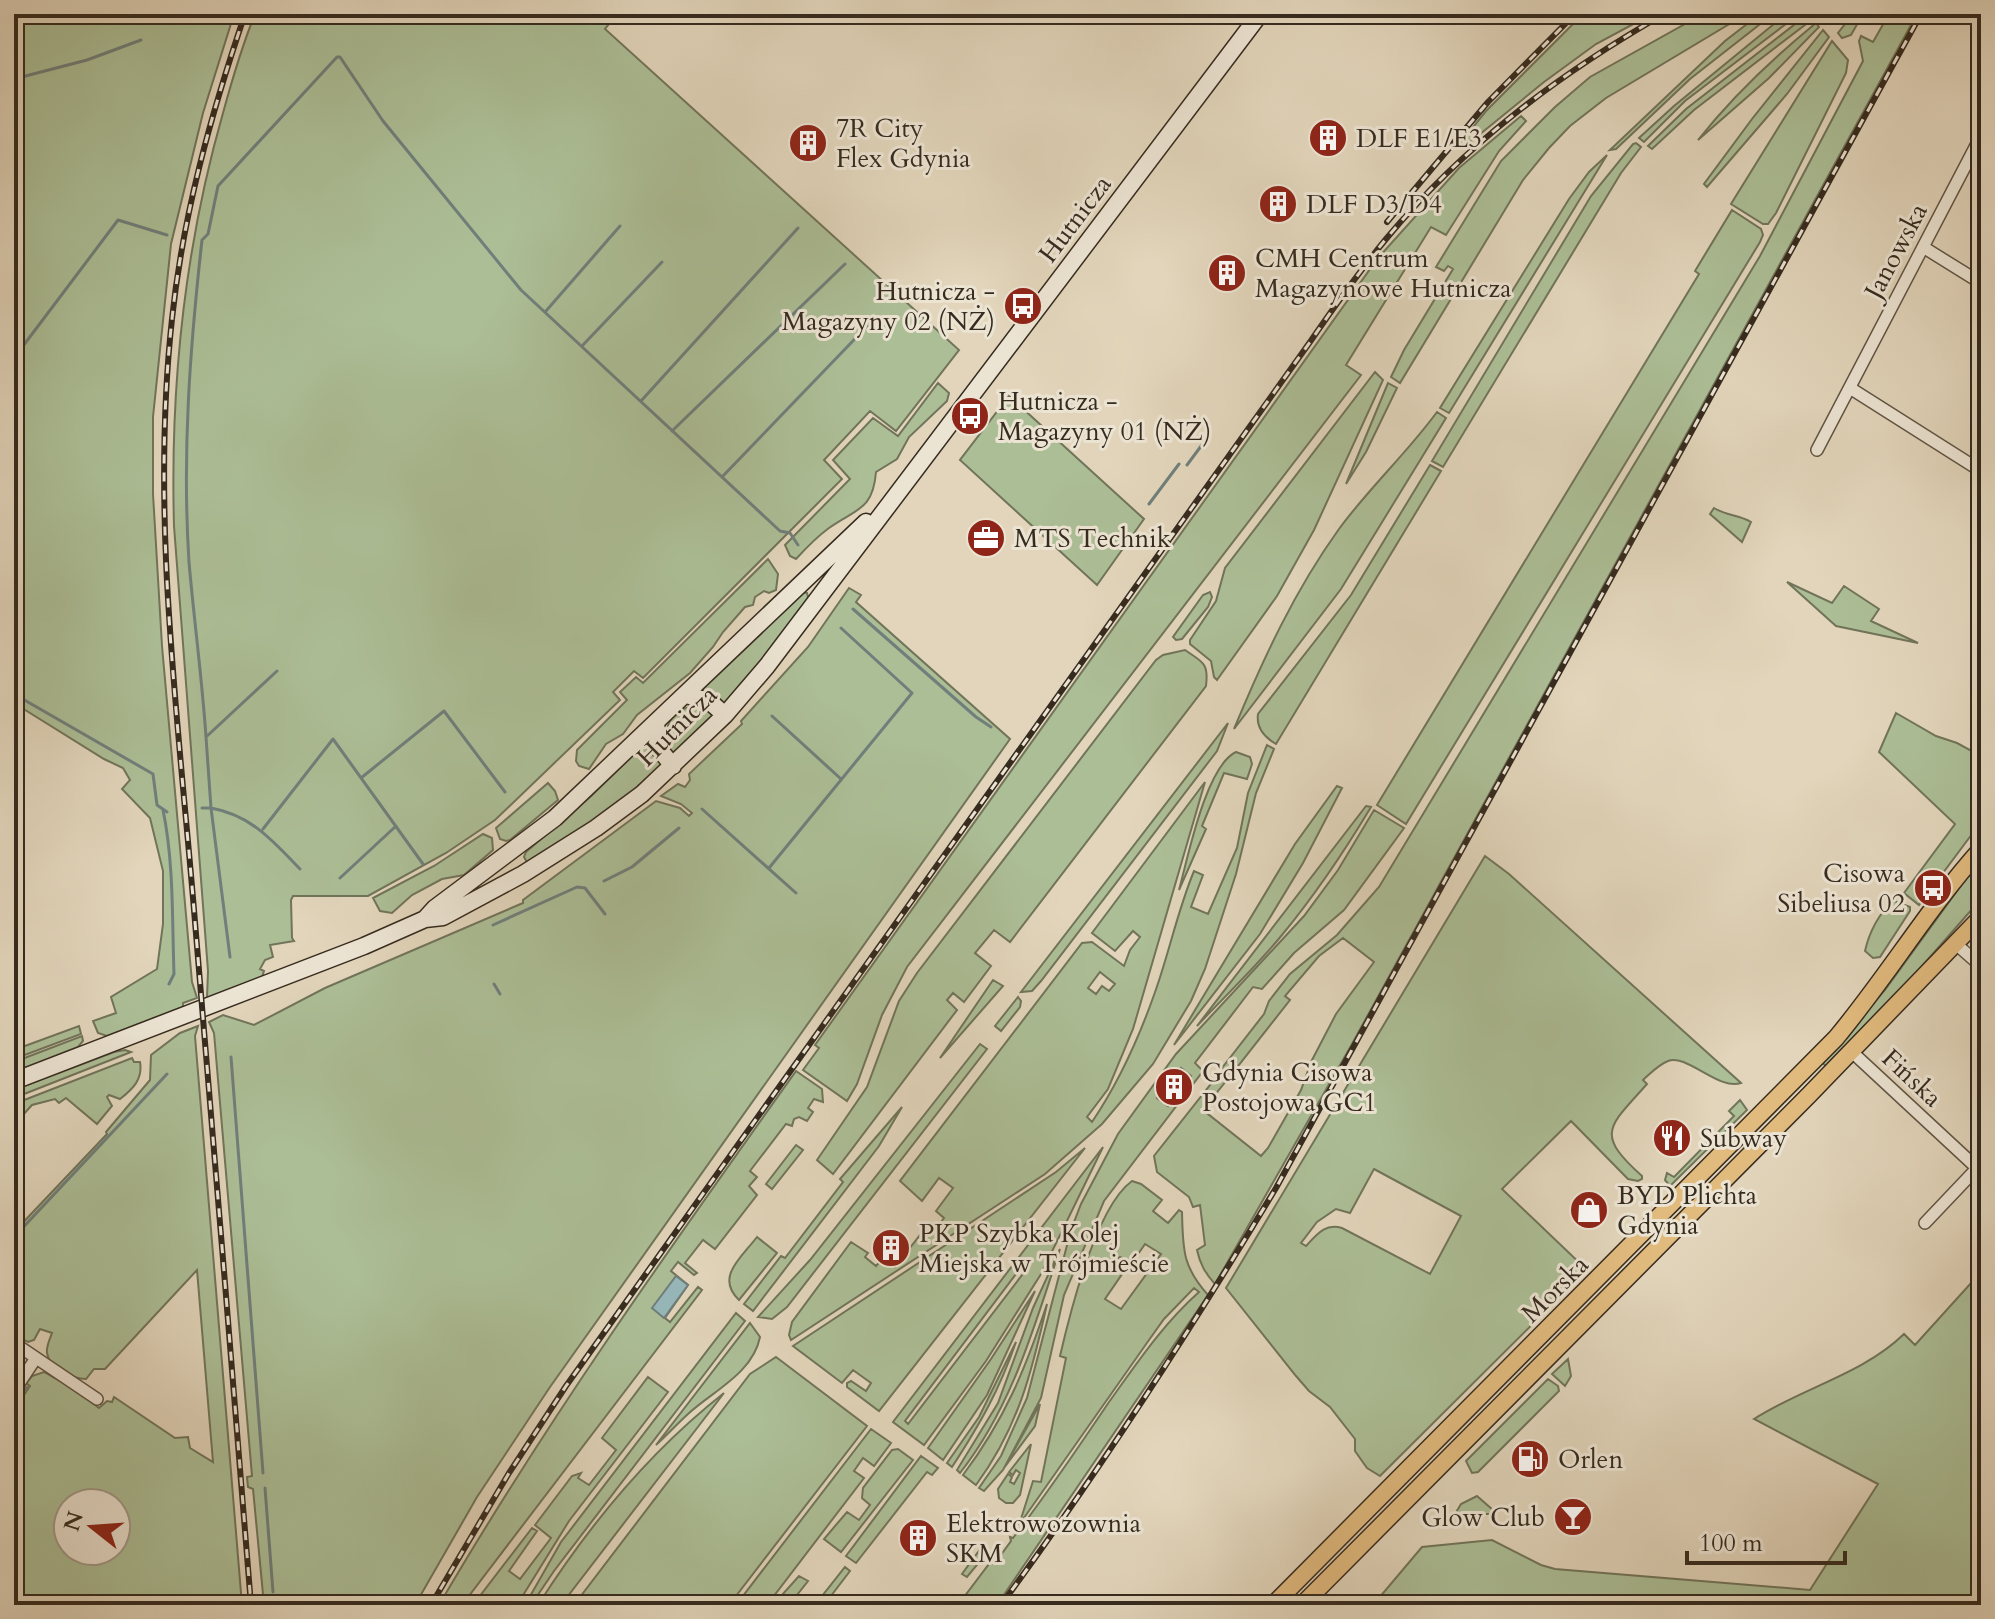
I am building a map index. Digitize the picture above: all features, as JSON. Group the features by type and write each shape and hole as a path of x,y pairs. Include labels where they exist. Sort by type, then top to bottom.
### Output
{"main road":[{"name":"Hutnicza","path":"14,1081 364,946 425,919 443,917 523,874 624,808 725,715 767,666 1260,14"},
{"name":"Hutnicza","path":"425,919 435,908 555,818 899,491"},
{"path":"805,582 822,595"},
{"path":"686,695 709,701 725,715"},
{"path":"656,724 660,750 673,766"},
{"name":"Morska","path":"1273,1605 1836,1038 1981,849"},
{"path":"512,853 523,874"},
{"name":"Morska","path":"1302,1605 1852,1052 1981,917"}],"street":[{"name":"Janowska","path":"1817,450 1981,136"},
{"path":"1923,247 1981,283"},
{"path":"1850,388 1981,471"},
{"path":"1956,944 1981,966"},
{"name":"Fińska","path":"1852,1052 1979,1166"},
{"path":"1925,1223 1979,1166"},
{"path":"14,1343 97,1399"},
{"path":"14,1391 36,1358"}],"green space":[{"path":"14,14 234,14 203,113 171,244 153,417 153,494 162,646 192,982 197,998 183,1003 183,1007 107,1036 98,1033 93,1021 116,1013 111,997 157,969 163,924 163,871 150,818 122,789 130,780 123,768 14,703"},
{"path":"255,14 617,14 605,29 959,350 896,431 870,411 824,460 842,479 643,678 634,671 613,692 620,700 495,820 446,853 368,896 293,896 294,941 270,945 273,957 265,960 260,969 264,971 262,977 207,998 208,971 174,526 174,421 182,318 198,215 226,101"},
{"path":"1583,14 1652,14 1596,44 1463,148 1457,147 1486,111"},
{"path":"1703,14 1746,14 1606,98 1570,126 1523,180 1400,383 1391,377 1453,269 1448,266 1444,271 1436,267 1501,161 1590,77"},
{"path":"1760,14 1773,14 1690,79 1616,149 1610,150 1725,41"},
{"path":"1786,14 1799,14 1685,101 1644,142 1639,138 1674,106"},
{"path":"1808,14 1814,18 1694,110 1652,149 1648,146 1686,109"},
{"path":"1853,14 1863,14 1851,35 1842,38 1838,33"},
{"path":"1889,14 1917,14 1352,1044 1215,1284 1203,1268 1197,1250 1205,1245 1200,1205 1193,1207 1189,1197 1157,1172 1154,1156 1218,1075 1226,1081 1203,1110 1261,1156 1268,1148 1301,1090 1311,1062 1336,1014 1374,962 1343,938 1319,956 1285,996 1290,1000 1231,1075 1222,1068 1290,974 1337,935 1379,887 1760,256 1863,61 1861,36 1873,42"},
{"path":"1816,23 1819,27 1769,78 1698,140 1754,78"},
{"path":"1823,30 1829,37 1787,94 1707,187 1704,184 1752,119"},
{"path":"1832,41 1848,60 1846,73 1776,213 1768,224 1763,224 1731,204"},
{"path":"1521,116 1526,121 1499,151 1446,235 1431,227 1346,365 1361,375 907,967 882,1015 857,1084 847,1101 803,1070 819,1048 815,1045 1378,258 1459,168"},
{"path":"1636,143 1641,147 1621,173 1443,467 1432,461 1591,196"},
{"path":"1607,155 1449,413 1440,408 1569,199 1589,172"},
{"path":"1732,210 1761,229 1763,235 1760,242 1406,824 1377,805 1699,274 1695,271"},
{"path":"1375,372 1383,380 1314,530 1277,596 1217,680 1211,661 1190,644 1190,640 1216,601 1225,568"},
{"path":"938,383 949,393 947,401 909,437 897,459 876,472 867,502 825,531 796,559 790,556 785,545 850,479 833,460 873,418 898,436"},
{"path":"1388,383 1397,388 1366,452 1346,484"},
{"path":"1009,396 1144,519 1097,585 960,460"},
{"path":"1437,412 1446,418 1341,589 1234,729 1281,626 1323,552"},
{"path":"1430,465 1441,471 1276,744 1262,732 1258,714 1351,595"},
{"path":"1714,508 1751,522 1742,542 1710,514"},
{"path":"768,559 778,574 776,590 769,593 764,591 755,597 753,605 745,607 690,673 637,715 623,734 606,744 589,769 579,766 577,750 627,700 620,692 636,677 643,683"},
{"path":"1787,582 1832,603 1844,586 1879,609 1871,621 1918,643 1836,626"},
{"path":"849,588 861,595 856,602 1010,739 550,1387 477,1497 415,1605 264,1605 253,1489 248,1487 247,1477 252,1476 214,1033 209,1022 223,1015 254,1025 325,988 523,903 656,801 680,808 689,816 692,813 681,804 661,796 678,784 685,787 690,780 689,774 742,724 741,721 808,647"},
{"path":"800,592 807,593 810,605 725,705 697,692"},
{"path":"1210,592 1212,597 1208,607 1182,639 1176,640 1173,637 1203,595"},
{"path":"1185,650 1205,667 1206,686 1010,942 994,930 975,953 991,966 964,1002 953,993 947,1000 957,1010 833,1174 817,1160 867,1087 899,1001 917,973 1156,660 1163,655"},
{"path":"699,706 716,714 676,756 669,753 666,736 670,721 681,710"},
{"path":"1896,713 1936,736 1981,756 1981,822 1919,905 1904,893 1955,824 1879,752"},
{"path":"1228,723 1217,751 1041,981 1032,991 1021,992"},
{"path":"652,737 664,765 619,804 528,864 524,857 526,852 590,797"},
{"path":"1267,745 1274,749 1256,793 1236,874 1205,969 1191,1001 1153,1064 1102,1124 1045,1174 791,1340 792,1322 851,1242 868,1253 865,1257 876,1266 883,1258 895,1267 927,1226 935,1230 944,1218 936,1211 953,1188 939,1178 922,1201 900,1181 1082,943 1092,942 1124,966 1130,950 1140,937 1133,931 1115,951 1092,933 1205,782 1133,1029 1108,1089 1087,1117 1092,1122 1119,1076 1141,1028 1194,871 1203,875 1191,907 1208,914 1237,848 1248,793","holes":["1100,972 1115,984 1109,991 1102,986 1096,994 1088,988"]},
{"path":"1236,752 1250,757 1252,764 1247,779 1224,773 1202,826 1206,829 1179,890 1207,793 1225,761"},
{"path":"548,783 558,800 510,840 500,839 496,828"},
{"path":"1337,786 1342,788 1303,863 1260,934 1174,1045 1295,844"},
{"path":"1366,806 1371,807 1306,904 1262,958 1197,1026"},
{"path":"1374,810 1404,828 1344,910 1294,953 1262,989 1253,987 1195,1063 1203,1071 1104,1201 1064,1295 1041,1398 1003,1470 984,1491 979,1488 1001,1456 1027,1398 1071,1230 1081,1204 1118,1134 1176,1054 1304,916 1338,870","holes":["1181,1068 1191,1076 1168,1106 1157,1098"]},
{"path":"483,834 492,838 493,850 464,875 442,879 412,895 392,913 380,911 373,898 434,866"},
{"path":"1485,856 1509,874 1741,1083 1723,1082 1684,1062 1668,1061 1643,1080 1647,1084 1623,1110 1612,1130 1617,1150 1642,1179 1628,1179 1571,1121 1502,1189 1587,1270 1380,1476 1367,1468 1355,1451 1355,1439 1330,1407 1309,1391 1226,1288","holes":["1374,1169 1461,1216 1430,1274 1342,1228 1326,1228 1306,1246 1301,1243 1317,1222 1336,1209 1350,1213"]},
{"path":"1976,865 1981,870 1981,899 1887,1006 1827,1068 1823,1063 1885,990"},
{"path":"1894,901 1910,907 1910,911 1880,957 1873,958 1865,951 1869,937 1879,917"},
{"path":"993,980 1003,986 940,1058"},
{"path":"1018,997 1020,1007 1001,1031 995,1026"},
{"path":"79,1026 81,1034 14,1059 14,1050"},
{"path":"198,1026 195,1036 242,1605 14,1605 14,1410 30,1386 26,1383 32,1376 44,1372 60,1381 62,1379 99,1408 107,1401 112,1402 114,1397 175,1438 188,1437 190,1448 213,1462 197,1270 105,1369 94,1369 86,1379 68,1375 52,1363 47,1350 52,1333 40,1329 34,1340 28,1342 14,1334 14,1232 107,1134 150,1080 151,1055 180,1033"},
{"path":"82,1036 83,1041 78,1047 14,1072 14,1062"},
{"path":"980,1044 987,1049 787,1307 772,1319 758,1317 810,1260"},
{"path":"125,1050 131,1052 14,1098 14,1090"},
{"path":"132,1058 134,1062 140,1062 136,1083 120,1099 107,1097 112,1106 97,1124 66,1098 59,1103 55,1099 32,1105 14,1125 14,1104"},
{"path":"796,1071 822,1089 823,1102 814,1099 808,1108 813,1112 807,1121 799,1117 794,1119 792,1126 786,1124 750,1171 757,1177 749,1186 757,1195 715,1249 703,1240 685,1263 697,1273 694,1275 678,1262 671,1271 688,1285 665,1318 670,1322 698,1287 702,1290 462,1605 439,1605 567,1401"},
{"path":"1740,1100 1747,1110 1670,1186 1665,1180 1667,1173 1674,1177 1734,1116 1729,1111"},
{"path":"902,1107 879,1146 753,1311 744,1304 781,1256 785,1258 843,1182 840,1179"},
{"path":"796,1145 803,1150 772,1189 766,1184"},
{"path":"1103,1147 1041,1274 986,1361 924,1445 893,1422","holes":["1025,1262 1029,1266 908,1424 905,1421"]},
{"path":"1085,1148 879,1411 847,1387 851,1381 866,1391 871,1383 853,1370 842,1383 793,1346 1056,1172"},
{"path":"1132,1181 1162,1200 1153,1211 1168,1223 1179,1210 1182,1212 1189,1266 1208,1295 997,1605 958,1605 989,1564 995,1563 1011,1541 1010,1537 1013,1538 1038,1505 1151,1344 1199,1292 1194,1288 1164,1319 1019,1525 1033,1481 1041,1482 1066,1358 1060,1356 1086,1262 1107,1213","holes":["1145,1244 1161,1254 1121,1309 1105,1299 1127,1267 1117,1260 1120,1257 1132,1263"]},
{"path":"757,1237 777,1253 739,1300 732,1292 730,1275"},
{"path":"1060,1249 1031,1337 1008,1394 978,1448 960,1473 957,1470 998,1403 1033,1308"},
{"path":"1981,1272 1981,1605 1373,1605 1422,1547 1492,1540 1555,1569 1810,1590 1878,1484 1754,1419 1870,1360 1904,1334 1915,1345"},
{"path":"1035,1291 987,1395 943,1460 928,1448"},
{"path":"1047,1304 1022,1399 1003,1442 976,1485 963,1475 991,1434 1012,1393"},
{"path":"736,1313 745,1321 531,1605 525,1605 561,1542"},
{"path":"750,1323 760,1337 749,1361 656,1445"},
{"path":"1016,1342 988,1407 952,1467 947,1463 979,1417"},
{"path":"776,1357 867,1426 729,1605 574,1605 750,1374"},
{"path":"1568,1359 1571,1376 1565,1386 1552,1374"},
{"path":"648,1377 668,1392 569,1521 517,1605 473,1605 532,1528 537,1531 509,1571 520,1579 551,1538 535,1525 572,1476 581,1473 578,1478 589,1485 616,1450 602,1438"},
{"path":"1548,1379 1558,1386 1559,1391 1478,1472 1472,1473 1466,1461"},
{"path":"724,1393 561,1605 538,1605 578,1546 622,1491 670,1440"},
{"path":"1040,1404 1035,1426 1004,1468"},
{"path":"871,1429 891,1443 874,1466 863,1458 854,1471 864,1478 767,1605 736,1605"},
{"path":"1031,1444 1020,1495 1013,1503 1006,1503 999,1498 998,1489 1008,1474 1012,1477 1010,1482 1014,1484 1020,1473 1016,1470 1013,1475 1009,1472"},
{"path":"898,1449 913,1460 841,1552 824,1539 847,1512 859,1520 870,1505 862,1498 863,1488 892,1450"},
{"path":"921,1456 938,1468 932,1475 927,1472 856,1563 846,1556"},
{"path":"1477,1496 1495,1509 1495,1514 1455,1514 1461,1504"},
{"path":"984,1544 988,1549 986,1554 967,1577 962,1574"},
{"path":"845,1567 850,1571 824,1605 815,1605"},
{"path":"799,1576 808,1581 789,1605 773,1605"}],"water":[{"path":"676,1276 688,1285 664,1318 652,1308"}],"waterway":[{"path":"14,79 87,60 141,40"},
{"path":"206,737 189,562 186,481 191,360 202,240 208,234 218,186 337,57 340,57 383,121 521,290 780,531 790,533 798,545"},
{"path":"14,358 118,220 167,235"},
{"path":"546,311 620,226"},
{"path":"641,401 798,228"},
{"path":"582,346 662,262"},
{"path":"672,431 845,264"},
{"path":"722,477 874,319"},
{"path":"1187,465 1210,434"},
{"path":"1149,504 1179,464"},
{"path":"853,609 991,727"},
{"path":"769,868 912,693 841,628"},
{"path":"277,671 206,737 211,808 250,823 271,839 300,869"},
{"path":"14,694 153,774 157,805 167,812"},
{"path":"361,778 444,711 505,792"},
{"path":"772,716 841,779"},
{"path":"263,829 333,739 423,864"},
{"path":"202,808 211,808 230,957"},
{"path":"702,809 796,893"},
{"path":"163,810 172,892 174,974 169,984"},
{"path":"340,878 396,826"},
{"path":"604,881 632,867 679,828"},
{"path":"493,925 577,887 585,888 605,914"},
{"path":"494,984 500,994"},
{"path":"231,1057 263,1473"},
{"path":"14,1237 167,1074"},
{"path":"14,1406 27,1387"},
{"path":"265,1488 273,1592"}],"railway":[{"path":"245,14 210,127 183,241 172,319 164,469 169,620 251,1605"},
{"path":"1387,222 1488,102 1575,14"},
{"path":"431,1605 509,1473 566,1386 1366,264 1416,205 1481,142 1587,61 1664,14"},
{"path":"1001,1605 1143,1400 1276,1188 1921,14"}],"place":[{"name":"DLF E1/E3","path":"1328,138"},
{"name":"7R City Flex Gdynia","path":"808,143"},
{"name":"DLF D3/D4","path":"1278,204"},
{"name":"CMH Centrum Magazynowe Hutnicza","path":"1227,273"},
{"name":"Hutnicza - Magazyny 02 (NŻ)","path":"1023,306"},
{"name":"Hutnicza - Magazyny 01 (NŻ)","path":"970,416"},
{"name":"MTS Technik","path":"986,538"},
{"name":"Cisowa Sibeliusa 02","path":"1933,888"},
{"name":"Gdynia Cisowa Postojowa GC1","path":"1174,1087"},
{"name":"Subway","path":"1672,1138"},
{"name":"BYD Plichta Gdynia","path":"1589,1210"},
{"name":"PKP Szybka Kolej Miejska w Trójmieście","path":"891,1248"},
{"name":"Orlen","path":"1530,1459"},
{"name":"Glow Club","path":"1573,1517"},
{"name":"Elektrowozownia SKM","path":"918,1538"}]}
